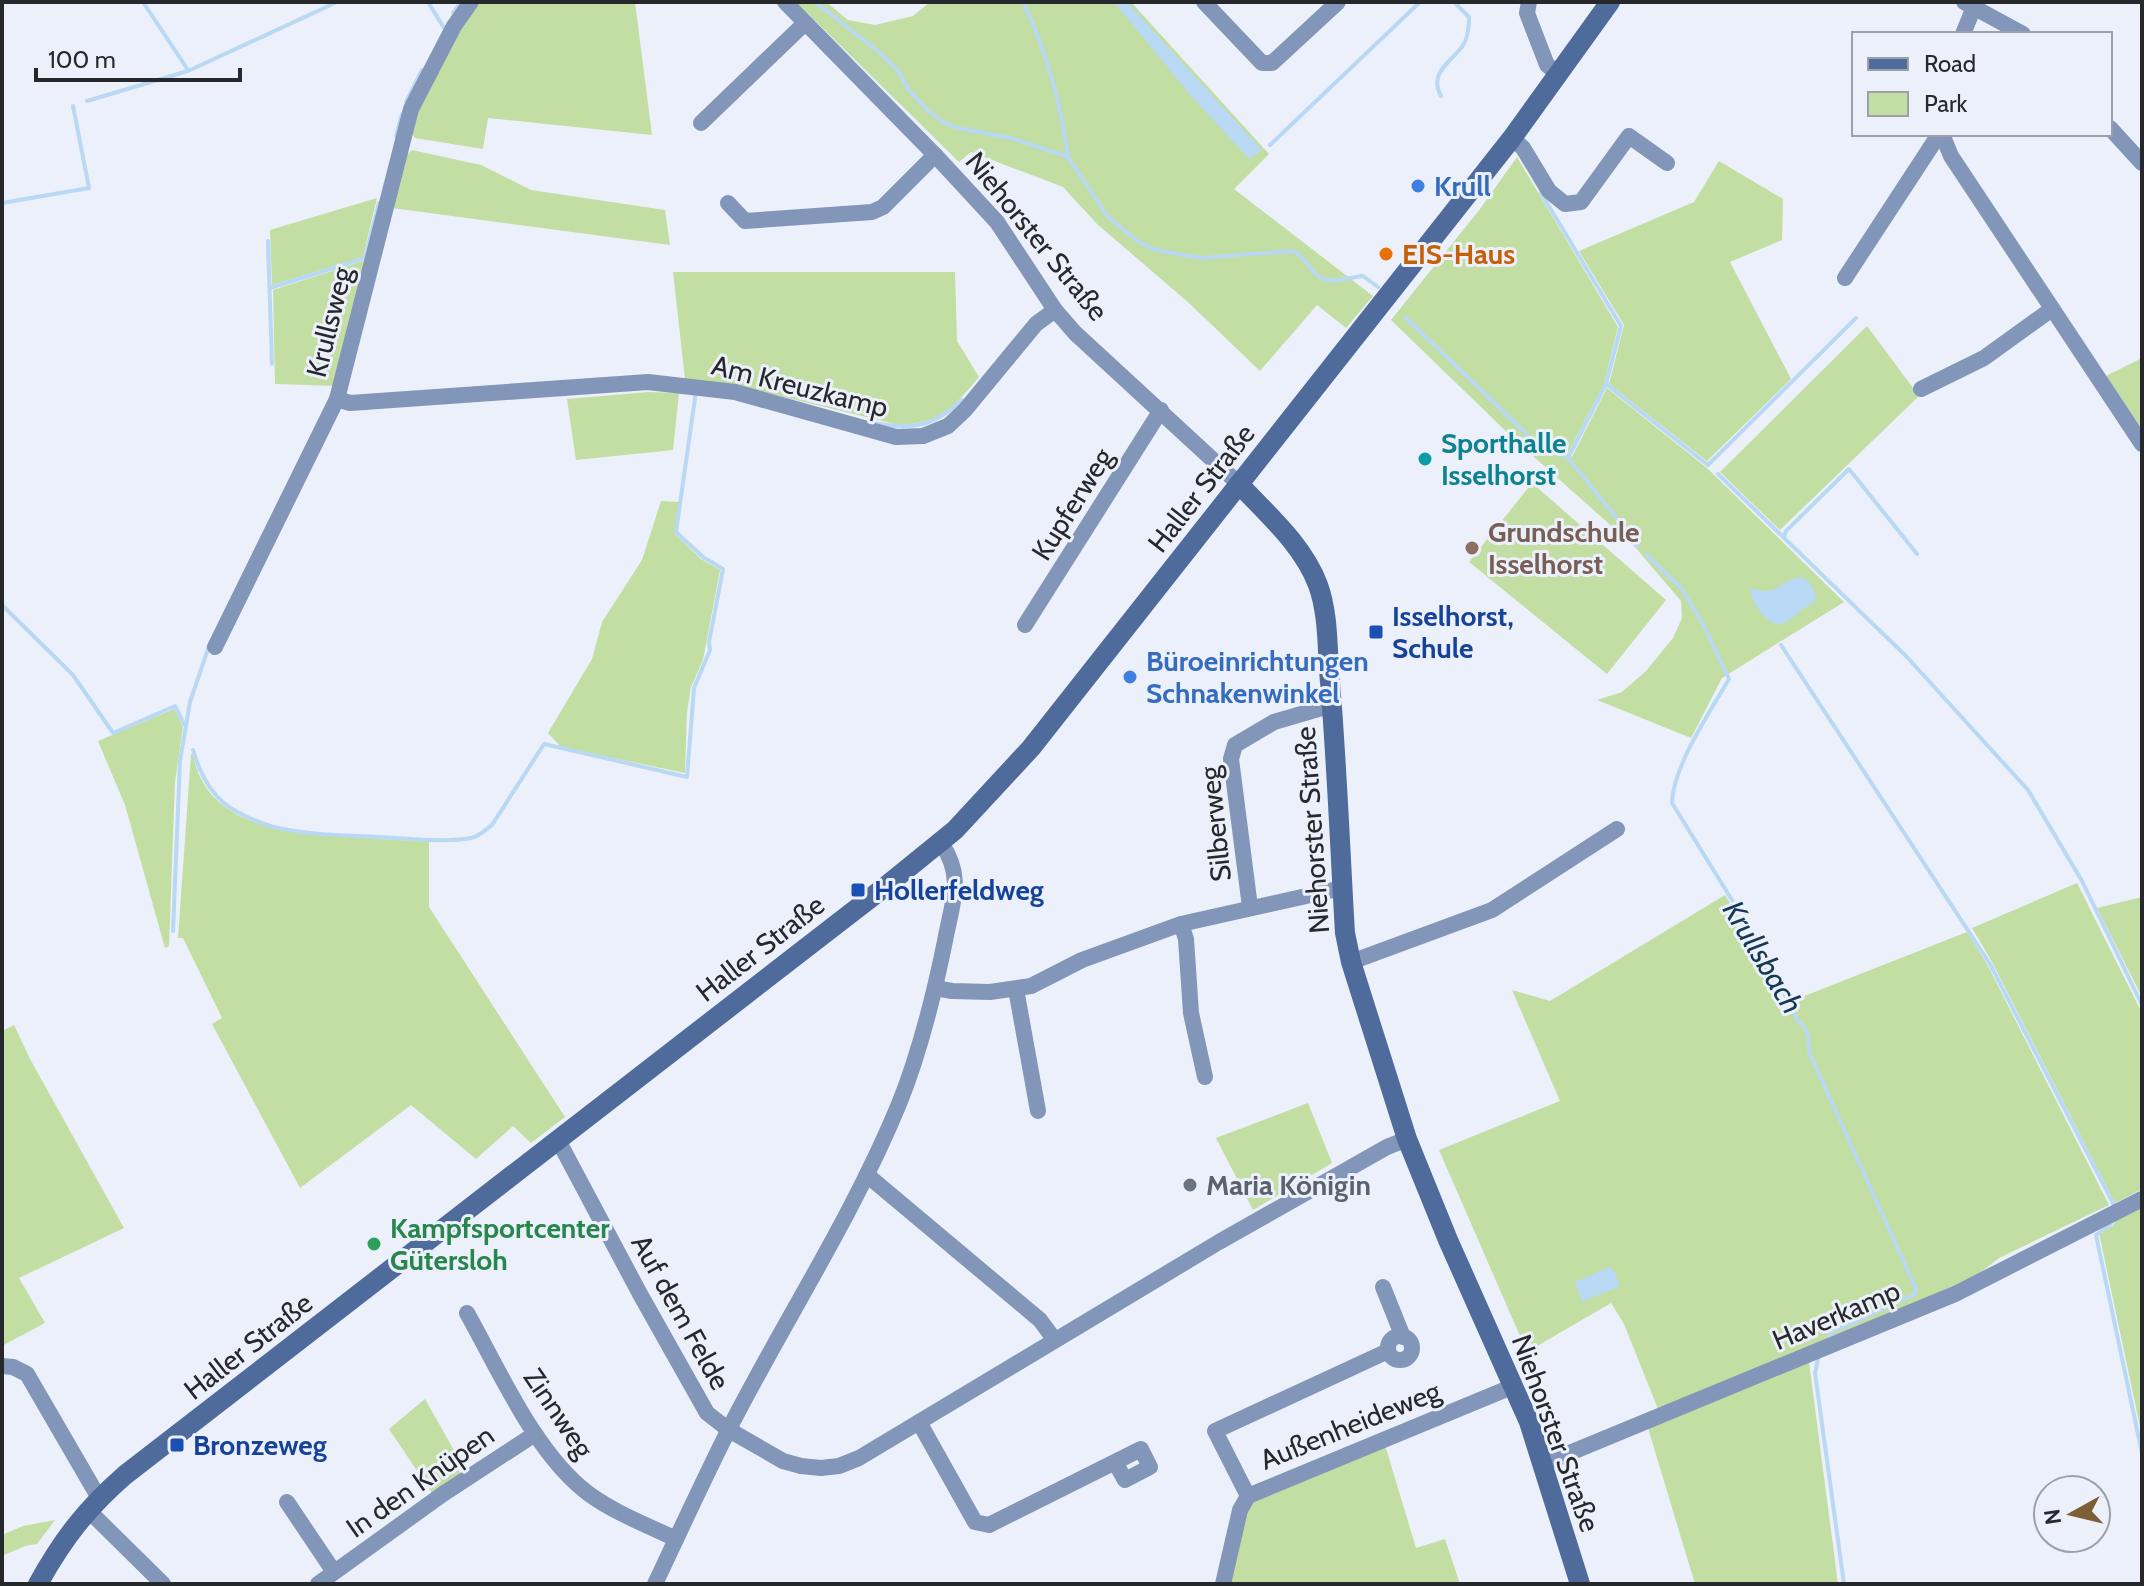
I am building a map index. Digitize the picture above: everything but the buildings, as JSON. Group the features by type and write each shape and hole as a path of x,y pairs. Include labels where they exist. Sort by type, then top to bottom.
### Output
{"street":[{"name":"Krullsweg","path":"215,647 337,399 411,109 454,26 471,2"},
{"name":"Niehorster Straße","path":"785,2 997,222 1055,310 1075,333 1239,484 1281,527 1309,566 1319,586 1324,611 1345,933 1351,962 1407,1139 1448,1240 1514,1386 1543,1464 1580,1584"},
{"path":"1204,2 1262,63 1272,63 1338,2"},
{"path":"1529,2 1527,13 1547,65 1559,74"},
{"name":"Haller Straße","path":"38,1584 63,1539 93,1504 941,843 1013,770 1512,138 1610,2"},
{"path":"1964,32 1971,4 2020,32"},
{"path":"701,123 804,24"},
{"path":"2112,130 2142,163"},
{"path":"1512,138 1523,148 1549,191 1565,204 1581,202 1629,136 1667,163"},
{"path":"1845,278 1934,142 1943,136 1951,156 2142,444"},
{"path":"728,203 745,221 872,212 883,207 935,155"},
{"path":"1921,389 1984,358 2052,309"},
{"name":"Am Kreuzkamp","path":"337,399 350,403 648,382 735,392 896,437 923,436 948,426 1036,324 1055,310"},
{"name":"Kupferweg","path":"1025,625 1161,410"},
{"name":"Silberweg","path":"1250,907 1231,759 1235,745 1274,722 1332,705"},
{"path":"1351,962 1492,910 1617,829"},
{"path":"655,1584 729,1430 867,1175 900,1101 935,988 956,881 952,859 941,843"},
{"name":"Silberweg","path":"935,988 990,992 1031,986 1082,960 1143,935 1250,907 1342,888"},
{"path":"1181,924 1186,939 1191,1013 1205,1077"},
{"path":"1016,989 1038,1111"},
{"name":"Auf dem Felde","path":"558,1140 707,1413 729,1430 783,1461 821,1468 839,1466 859,1458 1246,1226 1379,1151 1407,1139"},
{"path":"867,1175 1040,1320 1054,1339"},
{"name":"Haverkamp","path":"1543,1464 1955,1294 2142,1199"},
{"path":"1248,1496 1215,1431 1388,1351 1392,1358 1400,1360 1408,1357 1412,1350 1410,1342 1403,1337 1383,1287"},
{"name":"Zinnweg","path":"467,1313 535,1434 562,1471 589,1494 612,1508 676,1539"},
{"path":"2,1366 13,1367 27,1374 93,1504 163,1584"},
{"name":"Außenheideweg","path":"1223,1584 1240,1510 1248,1496 1514,1386"},
{"path":"919,1422 975,1522 989,1525 1115,1462"},
{"name":"In den Knüpen","path":"318,1584 443,1494 535,1434"},
{"name":"In den Knüpen","path":"287,1502 334,1572"}],"green space":[{"path":"476,2 635,2 652,135 488,118 483,149 415,138 410,131 423,97 447,48"},
{"path":"796,2 826,2 848,20 875,25 913,16 930,2 1131,2 1269,154 1234,189 1373,296 1346,328 1317,305 1260,371 1189,303 1097,224 1063,187 971,152 959,162"},
{"path":"412,150 481,165 531,190 665,210 670,245 392,208 404,157"},
{"path":"1517,157 1618,327 1604,384 1568,453 1572,457 1607,388 1707,468 1844,602 1722,678 1691,738 1597,700 1622,692 1646,671 1673,638 1682,618 1681,601 1635,547 1515,440 1391,320 1480,209"},
{"path":"1719,161 1783,199 1782,240 1730,262 1791,379 1707,461 1609,384 1624,325 1579,251 1694,202"},
{"path":"377,198 363,257 272,285 270,230"},
{"path":"366,260 336,386 275,384 273,290"},
{"path":"673,272 955,272 957,341 979,377 945,412 926,421 899,425 747,388 685,379"},
{"path":"1867,326 1919,396 1780,530 1720,472"},
{"path":"2142,358 2142,429 2106,376"},
{"path":"649,392 679,393 673,450 576,460 567,399"},
{"path":"1532,483 1666,600 1607,674 1469,562"},
{"path":"661,501 679,502 674,533 701,559 720,570 703,660 691,687 685,773 561,747 548,733 592,659 602,622 642,560"},
{"path":"174,709 183,727 175,782 169,946 165,948 125,805 98,741"},
{"path":"191,754 201,779 214,797 231,811 251,821 296,832 429,841 429,907 565,1117 531,1143 513,1126 476,1159 411,1105 300,1188 212,1024 222,1018 183,938 178,938"},
{"path":"2077,883 2142,1013 2142,1189 2115,1203 1972,928"},
{"path":"1725,895 1755,943 1784,1004 1967,932 1987,964 2109,1205 1999,1258 1981,1272 1932,1296 1658,1409 1624,1324 1611,1303 1527,1352 1439,1150 1560,1101 1512,990 1550,1001"},
{"path":"2142,897 2142,997 2097,908"},
{"path":"14,1025 124,1228 19,1278 45,1323 2,1346 2,1031"},
{"path":"1308,1103 1332,1163 1253,1210 1216,1138"},
{"path":"2142,1206 2142,1436 2099,1233 2113,1226 2115,1220"},
{"path":"1809,1362 1838,1584 1695,1584 1648,1428"},
{"path":"425,1399 460,1461 455,1465 461,1474 432,1493 389,1429"},
{"path":"1385,1445 1416,1548 1445,1539 1460,1584 1229,1584 1244,1514 1253,1500"},
{"path":"55,1520 37,1544 2,1556 2,1535 23,1526"}],"water":[{"path":"1114,2 1127,2 1262,150 1249,159 1190,95"},
{"path":"1801,577 1810,583 1816,595 1814,603 1784,623 1772,623 1758,608 1750,591 1752,588 1766,591"},
{"path":"1609,1267 1620,1285 1582,1302 1575,1282"}],"waterway":[{"path":"143,2 188,70"},
{"path":"87,101 188,71 337,2"},
{"path":"428,2 444,28"},
{"path":"453,13 461,2"},
{"name":"Krullsbach","path":"815,2 879,52 898,71 908,89 927,110 943,122 958,128 1011,138 1068,157 1108,217 1137,241 1156,250 1201,258 1293,251 1322,278 1333,280 1363,276 1378,287"},
{"path":"1023,2 1052,77 1068,156"},
{"path":"1270,145 1420,2"},
{"path":"1441,96 1437,81 1439,75 1463,45 1468,29 1469,17 1454,2"},
{"path":"406,102 422,70"},
{"path":"2,203 89,188 73,106"},
{"path":"396,136 402,114"},
{"path":"1541,193 1621,326 1606,384 1568,458"},
{"path":"270,288 365,258 379,203"},
{"path":"268,241 272,364"},
{"name":"Krullsbach","path":"1405,317 1536,443 1568,458 1637,546"},
{"path":"1708,465 1856,318"},
{"path":"1606,384 1708,465"},
{"path":"193,750 208,784 219,799 234,810 274,827 339,835 437,840 477,836 492,825 544,744 687,777 694,688 710,650 723,569 703,557 676,532 696,391"},
{"path":"873,423 899,426 921,424 941,416 962,400"},
{"path":"1784,537 1786,531 1849,469 1917,554"},
{"path":"1718,474 1906,656 2028,790 2082,881 2142,1005"},
{"name":"Krullsbach","path":"1647,555 1682,589 1703,624 1729,679 1685,756 1672,803 1761,947 1806,1031 1809,1052 1916,1289 1915,1294 1832,1332 1829,1337"},
{"path":"2,605 73,675 113,733 175,706 184,724"},
{"path":"1781,645 1990,964 2114,1205"},
{"path":"173,931 180,761 190,702 209,646"},
{"path":"2111,1224 2096,1235 2142,1453"},
{"name":"Krullsbach","path":"1818,1359 1815,1373 1844,1584"}],"place":[{"name":"Krull","path":"1418,186"},
{"name":"EIS-Haus","path":"1386,254"},
{"name":"Sporthalle Isselhorst","path":"1425,459"},
{"name":"Grundschule Isselhorst","path":"1472,548"},
{"name":"Isselhorst, Schule","path":"1376,632"},
{"name":"Büroeinrichtungen Schnakenwinkel","path":"1130,677"},
{"name":"Hollerfeldweg","path":"858,890"},
{"name":"Maria Königin","path":"1190,1185"},
{"name":"Kampfsportcenter Gütersloh","path":"374,1244"},
{"name":"Bronzeweg","path":"177,1445"}]}
